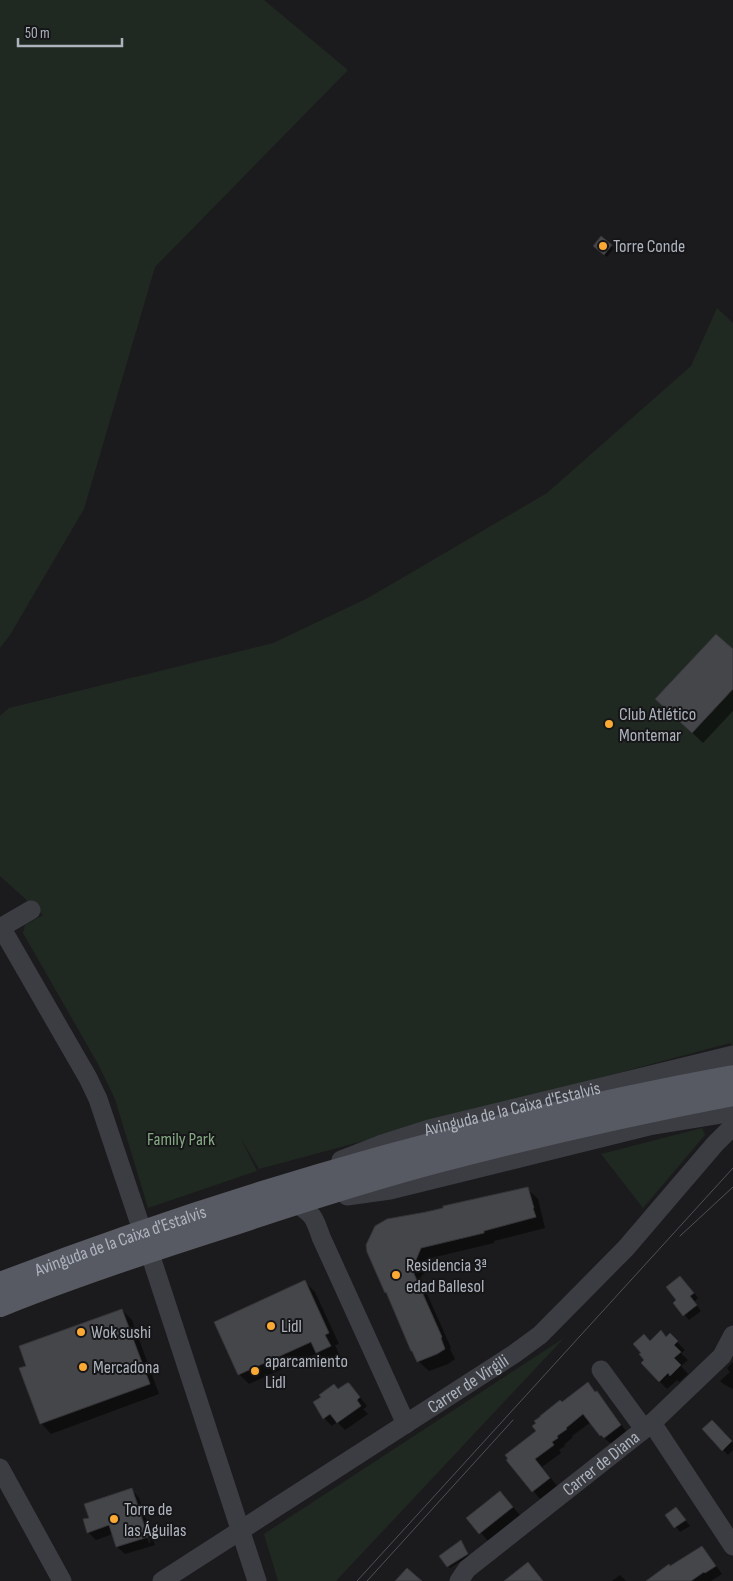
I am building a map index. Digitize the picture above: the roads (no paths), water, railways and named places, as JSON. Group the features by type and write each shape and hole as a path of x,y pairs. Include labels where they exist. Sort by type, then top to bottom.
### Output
{"main road":[{"name":"Avinguda de la Caixa d'Estalvis","path":"0,1284 145,1242 490,1129 670,1088 733,1077"},
{"name":"Avinguda de la Caixa d'Estalvis","path":"297,1192 450,1158 588,1124 733,1094"},
{"name":"Avinguda de la Caixa d'Estalvis","path":"0,1306 145,1242"}],"street":[{"path":"31,910 0,927 88,1078 98,1099 256,1581"},
{"name":"Avinguda de la Caixa d'Estalvis","path":"297,1192 350,1156 429,1129 733,1055"},
{"name":"Avinguda de la Caixa d'Estalvis","path":"297,1192 390,1190 649,1126 728,1121"},
{"name":"Carrer de Virgili","path":"162,1581 514,1354 540,1335 626,1248 728,1121"},
{"path":"297,1192 315,1220 406,1424"},
{"name":"Carrer de Diana","path":"459,1581 467,1568 648,1426 722,1356 733,1335"},
{"path":"601,1370 648,1426 733,1546"},
{"path":"0,1468 62,1581"}],"tram line":[{"path":"357,1581 733,1168"},
{"path":"680,1236 733,1187"},
{"path":"367,1581 513,1420"}],"place":[{"name":"Torre Conde","path":"603,246"},
{"name":"Club Atlético Montemar","path":"609,724"},
{"name":"Residencia 3ª edad Ballesol","path":"396,1275"},
{"name":"Lidl","path":"271,1326"},
{"name":"Wok sushi","path":"81,1332"},
{"name":"Mercadona","path":"83,1367"},
{"name":"aparcamiento Lidl","path":"255,1371"},
{"name":"Torre de las Águilas","path":"114,1519"}],"park label":[{"name":"Family Park","path":"181,1139"}]}
